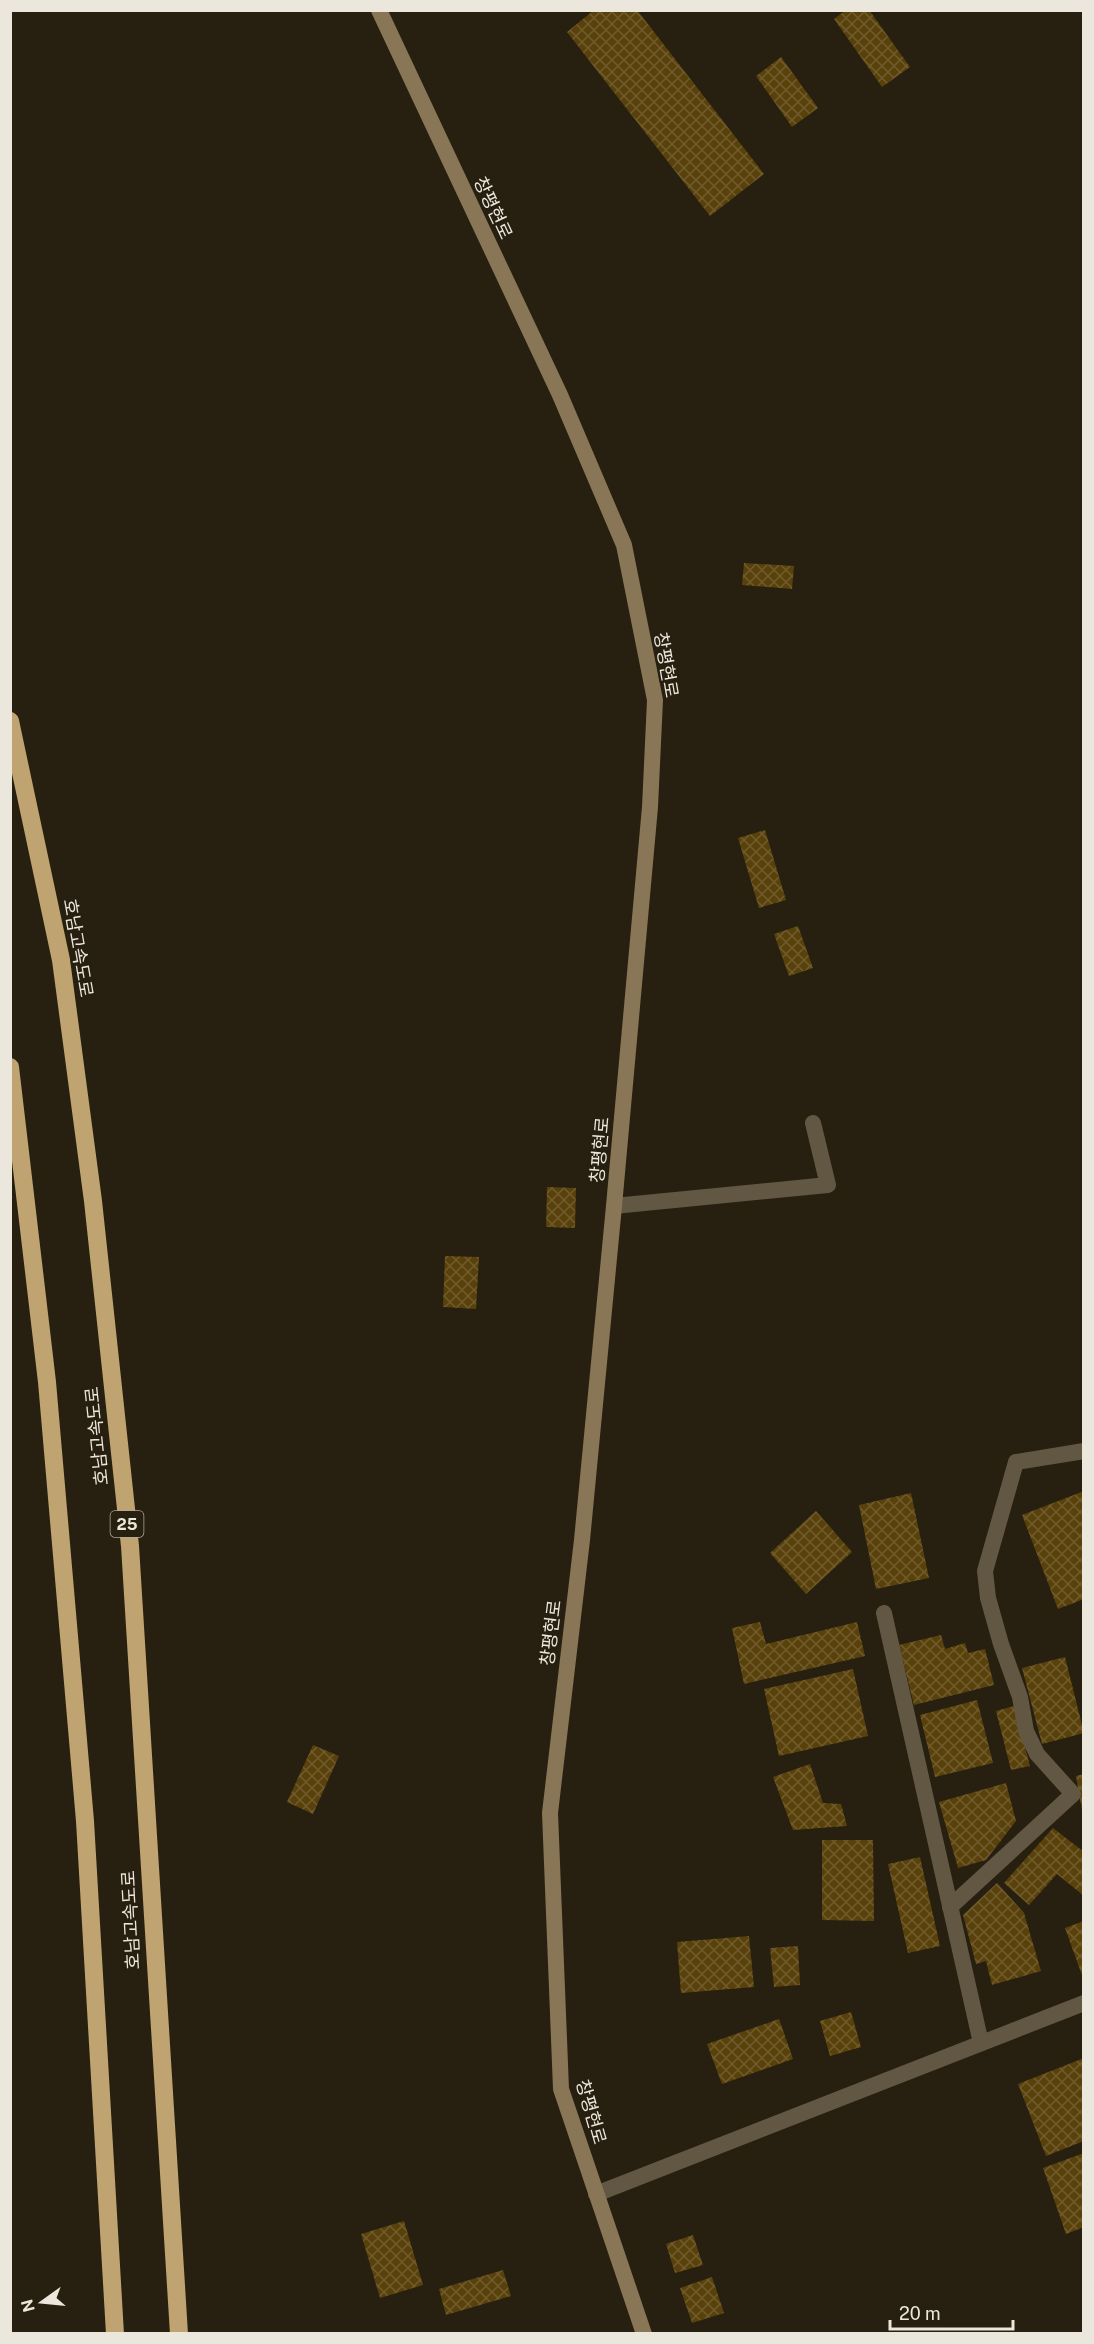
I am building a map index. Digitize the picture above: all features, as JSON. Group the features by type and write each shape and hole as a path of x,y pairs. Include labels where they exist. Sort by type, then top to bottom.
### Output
{"highway":[{"name":"호남고속도로","path":"10,722 62,972 93,1201 130,1546 179,2334"},
{"path":"10,1067 46,1382 85,1821 116,2334"}],"main road":[{"name":"창평현로","path":"379,10 560,395 624,545 655,700 650,807 614,1206 582,1540 550,1813 561,2089 644,2334"}],"street":[{"path":"614,1206 828,1185 813,1123"},
{"path":"950,1907 1073,1794 1036,1754 1026,1731 1020,1697 988,1598 985,1571 1016,1462 1083,1452"},
{"path":"884,1613 981,2043"},
{"path":"596,2194 1083,2002"}],"building":[{"path":"594,10 637,10 764,174 710,216 567,32"},
{"path":"846,10 869,10 910,67 882,87 834,19"},
{"path":"781,57 818,108 792,127 756,76"},
{"path":"744,563 794,566 792,589 742,585"},
{"path":"765,830 786,900 759,908 738,838"},
{"path":"798,926 813,968 789,976 774,934"},
{"path":"547,1187 576,1188 575,1228 546,1227"},
{"path":"445,1256 479,1257 476,1309 443,1307"},
{"path":"1084,1491 1084,1599 1058,1609 1022,1515"},
{"path":"911,1493 929,1578 876,1589 859,1505"},
{"path":"816,1511 852,1552 806,1594 770,1553"},
{"path":"760,1622 766,1644 857,1622 865,1656 744,1684 732,1628"},
{"path":"941,1635 945,1649 965,1643 968,1653 985,1649 994,1685 914,1705 899,1645"},
{"path":"1065,1657 1084,1733 1042,1744 1022,1668"},
{"path":"853,1669 868,1736 779,1756 764,1689"},
{"path":"977,1700 993,1763 935,1777 920,1715"},
{"path":"1014,1706 1030,1766 1011,1770 996,1711"},
{"path":"313,1745 339,1756 313,1814 287,1802"},
{"path":"810,1764 823,1803 841,1804 847,1826 793,1830 773,1777"},
{"path":"1084,1774 1084,1810 1082,1810 1076,1776"},
{"path":"1006,1783 1016,1821 986,1860 958,1868 939,1802"},
{"path":"1053,1828 1084,1852 1084,1896 1057,1874 1029,1905 1004,1883"},
{"path":"822,1840 873,1840 874,1921 822,1920"},
{"path":"920,1857 940,1946 908,1953 888,1864"},
{"path":"997,1883 1024,1913 1041,1971 992,1985 986,1961 976,1964 963,1915"},
{"path":"1084,1921 1084,1978 1083,1978 1065,1928"},
{"path":"749,1936 754,1987 681,1993 677,1942"},
{"path":"798,1946 800,1985 774,1987 770,1948"},
{"path":"851,2012 861,2047 830,2056 820,2021"},
{"path":"779,2019 793,2059 722,2084 707,2044"},
{"path":"1084,2058 1084,2141 1046,2156 1018,2084"},
{"path":"1084,2153 1084,2227 1066,2234 1043,2168"},
{"path":"404,2221 423,2285 380,2298 361,2234"},
{"path":"693,2235 703,2265 675,2273 666,2244"},
{"path":"503,2270 511,2296 446,2315 439,2289"},
{"path":"712,2277 724,2313 692,2323 680,2288"}]}
